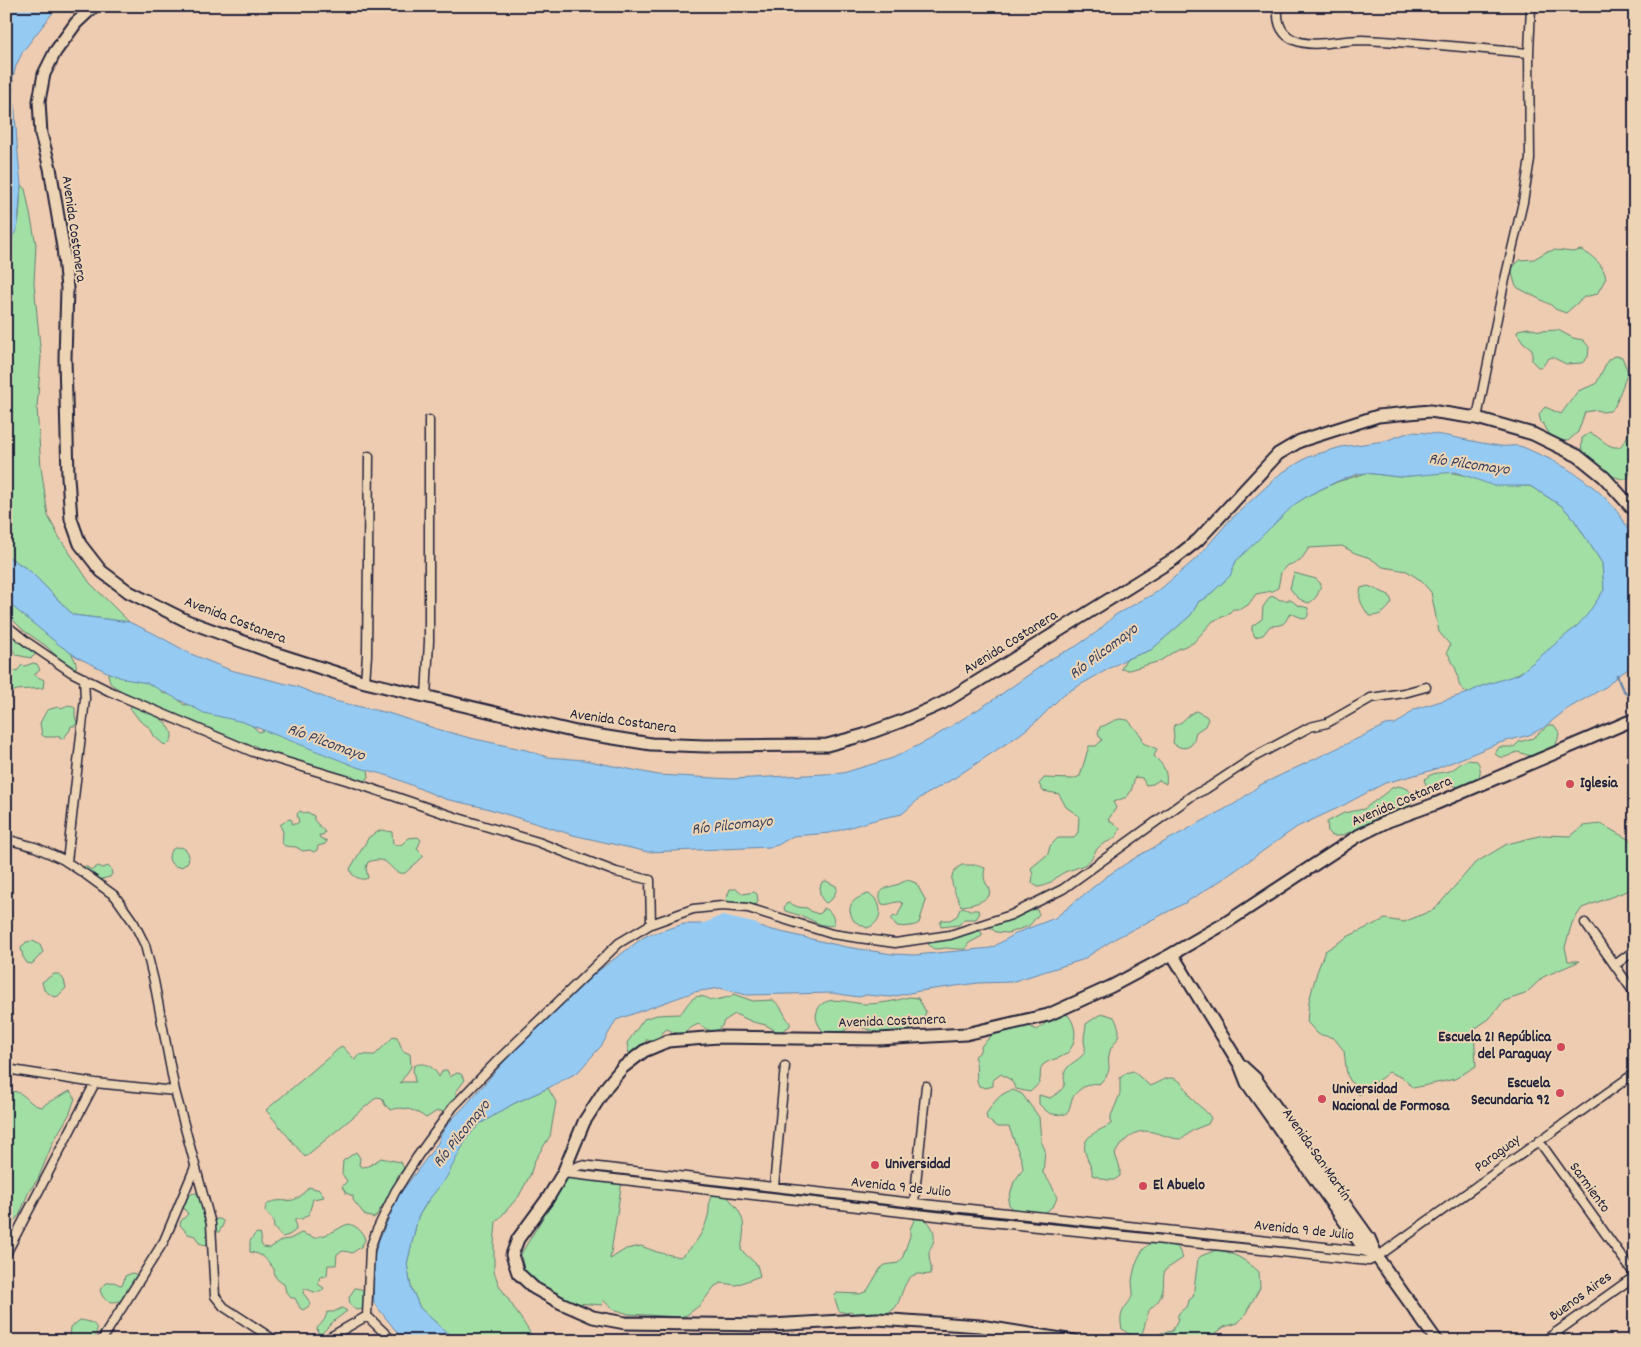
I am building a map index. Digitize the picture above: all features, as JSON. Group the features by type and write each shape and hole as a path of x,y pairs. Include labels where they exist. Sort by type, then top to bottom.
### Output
{"street":[{"name":"Avenida Costanera","path":"94,6 76,23 55,52 44,74 39,101 41,134 50,168 63,247 67,288 65,358 71,519 80,544 101,572 122,587 187,621 274,653 365,682 576,732 651,744 705,746 827,745 864,735 943,703 1174,559 1198,540 1278,454 1300,441 1378,416 1430,411 1477,418 1533,434 1578,456 1604,477 1635,510"},
{"path":"1278,6 1277,18 1281,30 1292,38 1307,43 1359,40 1439,44 1529,53"},
{"path":"1477,418 1503,288 1523,202 1530,159 1529,53 1531,6"},
{"path":"426,697 429,641 429,420"},
{"path":"365,682 367,655 369,456"},
{"path":"6,625 70,672 109,691 253,752 538,842 616,872 650,880 651,924"},
{"path":"68,862 85,699 84,678"},
{"path":"393,1341 367,1316 370,1249 395,1192 453,1108 497,1061 619,943 651,924 693,910 722,906 748,908 832,934 895,943 950,936 1010,915 1063,888 1193,795 1206,789 1256,756 1310,726 1327,723 1371,698 1404,693 1426,687"},
{"name":"Avenida Costanera","path":"1074,1341 980,1326 877,1319 771,1325 625,1323 593,1317 561,1303 534,1288 518,1273 512,1255 518,1239 548,1198 563,1173 584,1122 607,1086 622,1068 644,1051 668,1041 718,1037 878,1039 966,1034 1048,1014 1112,986 1172,954 1224,924 1358,836 1388,821 1435,804 1635,719"},
{"path":"6,839 35,847 68,862 114,896 134,923 145,945 154,981 175,1092 211,1224 215,1296 224,1307 276,1341"},
{"path":"1585,923 1635,994"},
{"path":"1615,965 1635,950"},
{"name":"Avenida San Martín","path":"1172,954 1240,1065 1246,1083 1360,1243 1377,1257 1436,1341"},
{"path":"774,1187 786,1066"},
{"path":"6,1069 95,1083 175,1092"},
{"name":"Paraguay","path":"1377,1257 1635,1073"},
{"path":"6,1254 95,1083"},
{"path":"914,1204 926,1086"},
{"name":"Sarmiento","path":"1539,1141 1635,1275"},
{"name":"Avenida 9 de Julio","path":"563,1173 582,1165 914,1204 1363,1251 1377,1257"},
{"path":"101,1341 164,1241 195,1168"},
{"name":"Avenida 9 de Julio","path":"563,1173 1136,1237 1369,1261 1377,1257"},
{"path":"845,1206 846,1196"},
{"path":"1136,1237 1138,1227"},
{"name":"Buenos Aires","path":"1544,1341 1635,1275"},
{"path":"323,1341 367,1316"},
{"path":"1556,1332 1562,1341"}],"green space":[{"path":"21,185 25,189 36,244 34,283 41,357 37,408 41,467 48,516 59,537 90,583 129,622 73,615 30,571 6,555 6,338 13,292 10,285 12,237 19,219"},
{"path":"1555,250 1573,252 1581,250 1585,252 1600,265 1606,278 1597,294 1584,297 1566,313 1555,309 1551,305 1518,288 1511,269 1520,260 1534,259 1546,252"},
{"path":"1528,328 1540,331 1558,330 1573,338 1583,340 1589,347 1588,357 1582,363 1566,364 1552,357 1542,367 1538,367 1532,361 1532,349 1523,342 1517,333 1518,330"},
{"path":"1614,356 1622,357 1628,372 1615,406 1610,411 1602,412 1597,410 1585,412 1578,432 1568,441 1553,437 1544,424 1541,423 1539,414 1545,407 1561,414 1578,391 1596,384 1608,360"},
{"path":"1635,418 1635,443 1632,447 1632,464 1628,479 1622,479 1602,470 1589,460 1582,448 1582,438 1590,433 1608,445 1620,447 1626,439"},
{"path":"1448,472 1518,486 1530,486 1562,506 1573,518 1602,563 1604,590 1587,616 1526,669 1512,677 1482,686 1468,693 1459,685 1455,668 1447,652 1450,645 1439,632 1431,592 1420,580 1407,571 1383,567 1370,558 1342,546 1309,548 1300,561 1286,566 1281,572 1278,588 1256,594 1248,605 1241,609 1233,609 1227,615 1213,621 1193,643 1178,649 1160,661 1129,670 1121,669 1126,659 1151,650 1191,615 1199,601 1206,598 1230,576 1236,561 1247,549 1294,504 1337,482 1366,473 1399,477"},
{"path":"1294,573 1316,579 1321,584 1317,595 1309,603 1298,598 1290,588"},
{"path":"1368,586 1389,595 1392,602 1380,614 1369,616 1361,603 1361,588"},
{"path":"6,596 29,616 28,619 30,621 50,630 61,640 74,658 76,668 66,665 46,646 23,630 6,613"},
{"path":"1274,596 1280,600 1291,600 1297,605 1308,608 1308,616 1305,619 1290,613 1283,624 1270,626 1263,635 1255,637 1252,626 1262,619 1263,607 1270,597"},
{"path":"9,631 37,653 31,658 16,655 12,648 6,644 6,633"},
{"path":"33,663 37,664 40,670 34,675 44,680 43,688 17,690 9,693 6,691 6,682 9,679 7,675 10,672 17,671 22,665 25,666"},
{"path":"107,670 155,684 164,694 173,695 184,705 194,704 250,724 259,732 268,729 368,769 369,777 360,782 343,774 340,776 312,765 301,769 292,765 281,754 271,755 254,745 248,747 225,737 224,734 220,735 198,724 193,724 158,707 150,707 110,683"},
{"path":"69,705 75,708 77,723 75,726 71,726 63,739 59,738 59,735 56,737 45,737 42,735 40,723 47,710"},
{"path":"132,705 154,714 168,726 172,732 172,739 167,745 154,736 150,728 140,721 130,708"},
{"path":"1196,711 1208,719 1205,726 1196,732 1194,741 1190,746 1182,748 1177,746 1173,743 1173,728"},
{"path":"1120,719 1128,720 1142,737 1143,743 1157,749 1154,756 1164,768 1166,784 1159,780 1153,784 1146,785 1142,778 1135,777 1127,797 1113,802 1116,808 1108,820 1120,828 1116,837 1101,845 1087,863 1061,874 1046,885 1038,887 1032,883 1033,875 1031,868 1048,854 1050,846 1058,838 1074,838 1078,832 1079,816 1066,807 1059,794 1043,791 1039,784 1044,778 1073,779 1080,776 1089,746 1096,746 1102,740 1098,734 1100,727"},
{"path":"1549,725 1554,725 1559,732 1559,736 1553,748 1546,754 1534,756 1517,752 1501,757 1495,754 1499,747 1514,747 1519,742 1533,738"},
{"path":"1468,760 1477,761 1479,765 1480,774 1476,782 1460,787 1443,783 1433,788 1427,787 1424,780 1427,777 1450,771"},
{"path":"1398,786 1408,790 1412,795 1413,798 1408,809 1403,812 1375,818 1366,825 1340,836 1332,836 1328,832 1327,822 1344,813 1364,809 1392,788"},
{"path":"300,811 314,816 314,820 325,832 323,835 319,835 320,838 327,841 325,844 318,846 314,852 285,846 282,843 283,832 280,825 289,819 292,820 292,824 299,822 297,814"},
{"path":"1601,824 1635,843 1635,888 1582,908 1572,923 1565,947 1568,961 1580,961 1543,977 1525,994 1504,1001 1489,1019 1474,1029 1476,1066 1455,1079 1413,1088 1403,1078 1389,1072 1359,1095 1347,1075 1344,1051 1334,1038 1318,1034 1307,1022 1309,1001 1325,951 1349,936 1385,919 1404,922 1435,909 1475,863 1507,844 1543,835 1571,836 1583,826"},
{"path":"381,830 392,832 393,844 396,845 402,844 409,838 418,837 421,840 417,849 424,856 405,873 396,871 382,860 368,862 366,868 368,878 358,878 352,874 350,869 369,837"},
{"path":"179,847 186,850 189,857 186,864 179,867 172,864 169,857 172,850"},
{"path":"962,865 977,865 985,868 984,877 990,889 989,896 976,903 961,906 952,884 952,878 956,869"},
{"path":"85,866 92,870 98,866 103,868 108,866 111,869 112,874 110,877 102,879 107,893 98,890 82,868"},
{"path":"908,880 916,883 926,901 919,923 908,926 896,926 891,919 894,916 897,917 903,904 898,902 882,904 880,896 883,890"},
{"path":"826,881 836,886 837,889 832,899 826,903 822,899 820,888 822,882"},
{"path":"730,889 737,889 743,894 754,892 757,894 758,901 756,905 729,902 726,900"},
{"path":"868,894 876,900 880,910 877,921 867,928 854,921 851,916 850,907 858,898"},
{"path":"789,903 807,908 819,914 823,908 826,909 834,920 834,925 822,925 785,911 786,904"},
{"path":"963,907 970,910 978,910 980,913 976,919 964,919 959,925 941,927 940,923 942,920 950,920 957,916"},
{"path":"1033,909 1037,910 1039,914 1029,926 1008,933 996,932 989,927 990,923"},
{"path":"976,928 982,933 982,936 969,943 965,949 935,949 928,944 929,940"},
{"path":"33,941 40,945 43,952 32,964 27,963 21,948 26,942"},
{"path":"54,974 59,974 64,980 66,988 58,996 54,997 44,990 42,982"},
{"path":"733,994 753,1001 773,1000 781,1008 790,1026 779,1033 766,1025 753,1022 735,1014 724,1021 722,1026 715,1032 699,1024 682,1033 667,1029 659,1039 646,1040 645,1046 631,1056 629,1055 627,1043 644,1019 657,1015 680,1014 690,1001 696,997 700,996 713,1000 731,997"},
{"path":"909,997 918,998 926,1012 915,1028 903,1032 883,1033 851,1026 839,1034 825,1034 816,1019 818,1009 827,1001 840,1000 871,1004"},
{"path":"1062,1014 1068,1015 1073,1024 1075,1034 1073,1045 1066,1054 1046,1062 1042,1066 1039,1083 1030,1092 1016,1089 1011,1080 1001,1074 993,1080 993,1086 986,1088 979,1086 974,1057 991,1036 1000,1030 1025,1024 1037,1030 1052,1018"},
{"path":"1105,1014 1114,1017 1119,1030 1117,1040 1110,1051 1109,1071 1099,1084 1088,1085 1077,1092 1066,1114 1048,1112 1039,1104 1039,1095 1050,1098 1062,1089 1065,1082 1065,1071 1085,1051 1086,1024 1099,1015"},
{"path":"394,1036 397,1037 403,1051 410,1054 411,1067 400,1083 415,1082 413,1070 414,1066 418,1064 429,1066 439,1077 443,1070 447,1070 450,1077 457,1073 461,1074 465,1080 455,1093 460,1099 459,1107 452,1112 437,1111 426,1118 410,1110 400,1108 391,1110 385,1105 382,1098 377,1097 305,1157 266,1110 342,1046 355,1060 356,1057 361,1055 375,1055"},
{"path":"1133,1071 1150,1086 1172,1078 1180,1081 1191,1098 1211,1118 1208,1124 1193,1130 1182,1139 1148,1131 1135,1133 1122,1143 1115,1154 1120,1168 1120,1176 1114,1180 1107,1180 1092,1175 1085,1143 1091,1135 1111,1124 1111,1116 1120,1094 1120,1078 1126,1073"},
{"path":"548,1088 556,1102 550,1136 535,1160 530,1175 519,1196 496,1222 494,1244 494,1272 499,1285 531,1334 518,1341 456,1341 420,1308 411,1287 407,1264 418,1217 467,1138 478,1125 513,1104"},
{"path":"1013,1090 1022,1094 1039,1117 1041,1141 1045,1150 1043,1173 1051,1184 1057,1198 1054,1205 1044,1214 1014,1214 1008,1202 1014,1182 1023,1169 1022,1161 1009,1127 997,1127 987,1119 986,1114 997,1099 1004,1093"},
{"path":"12,1091 21,1094 33,1104 42,1107 70,1091 75,1098 70,1113 53,1142 38,1179 29,1191 20,1214 6,1230 6,1092"},
{"path":"356,1152 360,1158 359,1165 362,1167 369,1166 381,1158 400,1162 404,1168 397,1177 396,1187 373,1218 365,1215 353,1200 353,1196 346,1193 342,1187 347,1181 342,1174 343,1161"},
{"path":"567,1177 622,1181 610,1259 626,1249 641,1246 680,1257 690,1249 701,1234 708,1216 711,1196 717,1193 725,1194 737,1208 742,1219 741,1250 757,1265 760,1276 736,1285 721,1283 715,1286 700,1305 687,1315 680,1317 629,1314 613,1309 603,1300 602,1305 576,1303 547,1289 524,1271 521,1254"},
{"path":"309,1187 320,1190 324,1197 313,1199 309,1214 302,1219 295,1219 296,1230 282,1237 274,1228 273,1220 265,1211 266,1207 272,1202 296,1199"},
{"path":"199,1189 212,1219 223,1221 219,1232 215,1232 215,1239 206,1245 199,1243 195,1236 188,1234 180,1225 181,1221 188,1214 182,1206 187,1196 197,1193"},
{"path":"921,1215 930,1224 934,1235 929,1253 930,1274 918,1274 909,1279 897,1305 890,1312 855,1315 851,1311 846,1313 839,1311 834,1297 837,1293 860,1294 867,1291 880,1269 885,1265 898,1263 902,1259 910,1236 910,1229 916,1216"},
{"path":"349,1224 355,1226 363,1234 365,1240 361,1247 352,1253 344,1251 337,1254 336,1265 328,1265 327,1275 324,1277 320,1276 318,1284 324,1288 322,1291 317,1292 304,1289 303,1293 310,1302 309,1306 303,1310 295,1298 291,1298 286,1292 284,1284 276,1278 274,1269 266,1260 259,1254 250,1252 250,1241 255,1234 259,1233 261,1235 263,1247 270,1248 282,1240 290,1239 301,1233 315,1238"},
{"path":"1153,1242 1176,1244 1183,1258 1165,1270 1163,1290 1160,1298 1149,1310 1141,1336 1133,1337 1122,1329 1121,1316 1133,1293 1132,1281 1138,1258 1144,1249"},
{"path":"1216,1250 1239,1257 1259,1272 1260,1288 1244,1316 1238,1323 1224,1327 1216,1333 1218,1341 1159,1341 1161,1333 1172,1331 1178,1319 1178,1314 1188,1305 1189,1300 1193,1297 1198,1259"},
{"path":"132,1273 136,1274 141,1281 133,1293 114,1302 108,1301 103,1297 100,1290 107,1283 123,1284 125,1276"},
{"path":"355,1288 361,1289 366,1293 366,1306 363,1309 356,1310 350,1305 349,1297"},
{"path":"342,1308 347,1311 321,1334 318,1333 317,1328 325,1319 327,1312 333,1312"},
{"path":"80,1320 95,1325 97,1331 94,1341 75,1341 70,1336 71,1327"}],"water":[{"path":"6,6 58,6 23,51 13,77 21,185 18,224 12,237 10,285 12,293 6,339"},
{"path":"1410,432 1444,435 1500,446 1523,447 1551,460 1583,479 1611,504 1622,519 1635,551 1635,662 1630,668 1617,676 1607,686 1567,709 1543,728 1529,735 1499,743 1433,770 1385,783 1297,827 1185,903 1116,938 1082,960 1011,982 978,983 891,997 866,995 859,997 832,993 746,995 720,988 694,992 616,1020 602,1045 578,1072 513,1104 478,1125 467,1138 446,1178 418,1217 407,1264 411,1287 420,1308 456,1341 404,1341 374,1303 372,1263 379,1240 399,1195 438,1143 448,1124 531,1032 577,987 644,937 684,924 722,924 755,926 846,947 892,954 915,955 991,948 1019,932 1055,918 1107,876 1138,856 1236,803 1260,785 1386,725 1395,724 1415,709 1468,693 1482,686 1519,674 1577,626 1587,615 1604,590 1602,563 1573,518 1562,506 1530,486 1494,486 1456,472 1399,477 1366,473 1358,474 1338,481 1295,504 1236,561 1230,576 1206,598 1199,601 1191,615 1151,650 1126,659 1064,694 1038,720 1019,735 956,777 920,798 902,814 830,833 793,836 778,845 770,847 648,852 573,835 486,808 445,799 389,776 357,767 243,722 204,713 147,683 125,679 77,657 58,644 6,601 6,555 30,571 73,615 129,622 191,654 230,670 295,686 334,701 388,713 470,738 526,750 547,757 584,760 658,775 733,779 843,773 893,758 929,740 993,700 1054,657 1075,647 1097,632 1115,615 1157,592 1198,557 1229,521 1280,474 1308,457 1341,447 1385,441"}],"waterway":[{"path":"1617,675 1622,688 1632,698"},
{"name":"Río Pilcomayo","path":"703,932 722,924 753,931"}],"place":[{"name":"Iglesia","path":"1570,784"},
{"name":"Escuela 21 República del Paraguay","path":"1561,1047"},
{"name":"Escuela Secundaria 92","path":"1560,1093"},
{"name":"Universidad Nacional de Formosa","path":"1322,1099"},
{"name":"Universidad","path":"875,1165"},
{"name":"El Abuelo","path":"1143,1186"}]}
